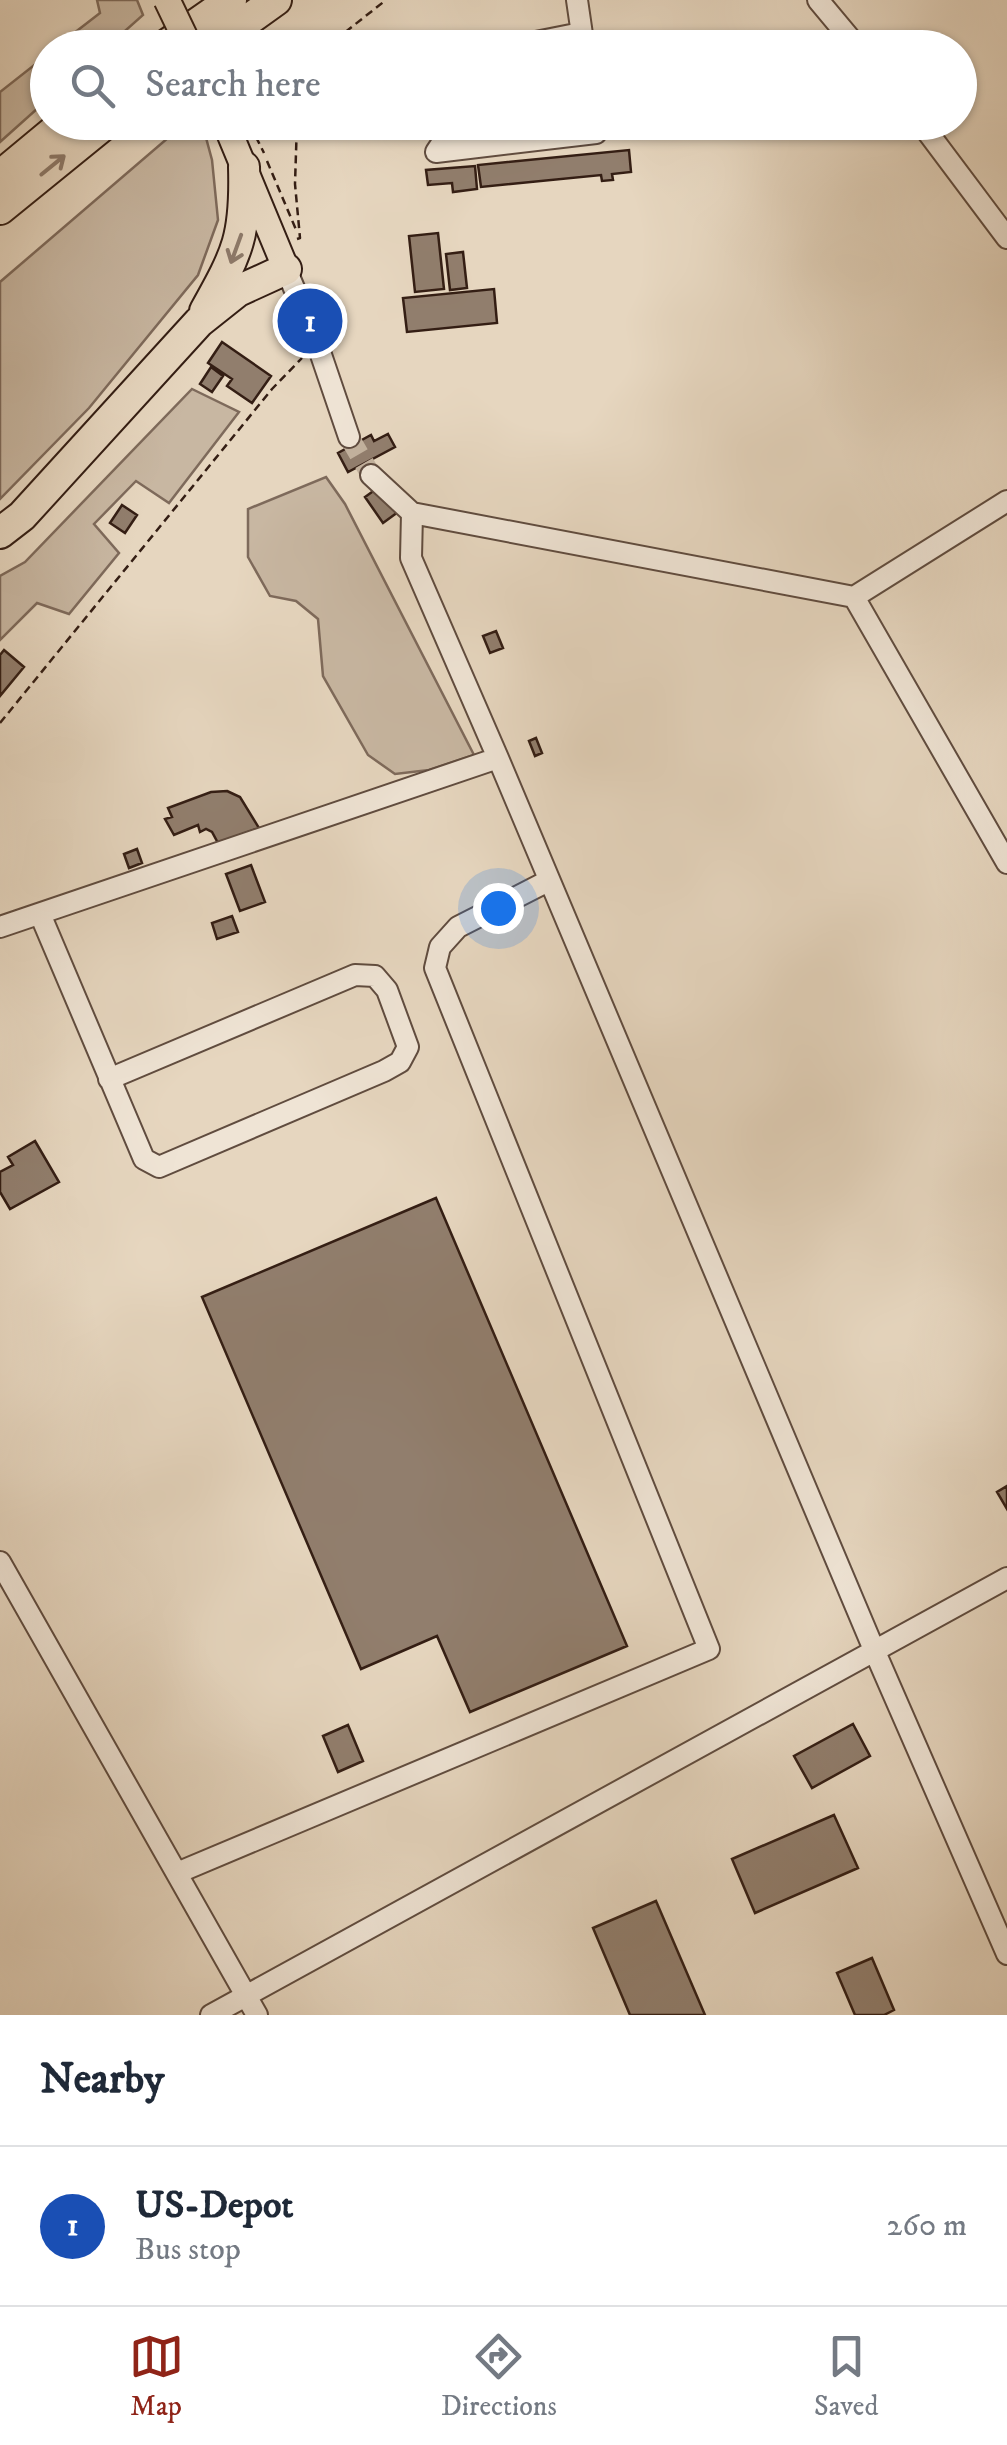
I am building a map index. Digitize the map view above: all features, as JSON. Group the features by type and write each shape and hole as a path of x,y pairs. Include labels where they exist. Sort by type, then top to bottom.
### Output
{"highway":[{"path":"188,30 231,0"},
{"path":"234,30 276,0"},
{"path":"0,176 43,140"},
{"path":"0,209 84,140"},
{"path":"199,322 238,249 254,159"},
{"path":"0,533 22,516 199,322 288,252"}],"main road":[{"path":"167,0 181,30"},
{"path":"239,140 254,159 288,252"}],"street":[{"path":"577,0 581,30"},
{"path":"818,0 843,30"},
{"path":"444,140 436,152 537,140"},
{"path":"934,140 1007,238"},
{"path":"288,252 345,427"},
{"path":"371,475 412,513 854,597 1007,500"},
{"path":"412,513 410,558 1007,1954"},
{"path":"854,597 1007,863"},
{"path":"0,927 498,758"},
{"path":"177,1873 709,1649 436,968 440,947 458,927 548,881"},
{"path":"40,914 109,1080 144,1159 159,1166 384,1071 400,1062 408,1047 387,990 375,976 356,975 109,1080"},
{"path":"0,1562 257,2015"},
{"path":"211,2015 1007,1578"}],"path":[{"path":"348,30 386,0"},
{"path":"251,140 254,159 288,252"},
{"path":"288,252 296,140"},
{"path":"0,722 272,390 317,343"}],"shaded area":[{"path":"97,0 137,0 143,15 126,30 78,30 100,13"},
{"path":"30,68 30,115 0,142 0,92"},
{"path":"166,140 207,140 218,220 198,275 89,408 0,499 0,282"},
{"path":"192,389 239,412 169,503 136,481 94,524 119,553 69,614 37,603 0,640 0,576 25,562"},
{"path":"326,477 345,504 474,755 429,770 395,774 368,755 323,676 318,619 296,601 270,596 248,557 248,509"}],"building":[{"path":"629,150 631,172 612,174 613,180 602,181 601,175 481,187 478,165"},
{"path":"475,166 477,189 453,192 452,183 428,185 426,170"},
{"path":"438,233 444,289 415,292 409,236"},
{"path":"463,252 467,288 450,290 446,254"},
{"path":"494,289 497,323 407,332 403,298"},
{"path":"222,342 271,376 252,403 227,386 232,379 208,363"},
{"path":"211,367 223,376 212,392 200,384"},
{"path":"388,434 395,447 348,472 338,453 371,435 374,441"},
{"path":"379,487 398,512 383,523 365,497"},
{"path":"122,505 137,515 125,533 110,523"},
{"path":"496,631 503,648 490,653 483,636"},
{"path":"4,650 24,667 0,696 0,655"},
{"path":"536,738 542,753 535,756 529,741"},
{"path":"227,791 240,797 259,828 218,843 212,832 200,832 198,825 174,835 165,819 172,817 168,808 211,792"},
{"path":"137,849 142,863 129,868 124,854"},
{"path":"251,865 265,902 240,911 226,874"},
{"path":"232,916 238,932 217,939 212,923"},
{"path":"35,1141 59,1182 10,1209 0,1192 0,1172 13,1165 8,1157"},
{"path":"436,1198 627,1646 470,1712 437,1636 361,1669 202,1297"},
{"path":"1007,1486 1007,1509 997,1492"},
{"path":"853,1724 870,1756 812,1788 794,1756"},
{"path":"348,1725 363,1761 338,1772 323,1736"},
{"path":"834,1815 858,1868 755,1913 732,1859"},
{"path":"656,1901 705,2015 630,2015 593,1928"},
{"path":"872,1958 894,2010 884,2015 855,2015 837,1973"}],"tunnel":[{"path":"349,437 371,475"}],"place":[{"name":"US-Depot","path":"310,321"}]}
